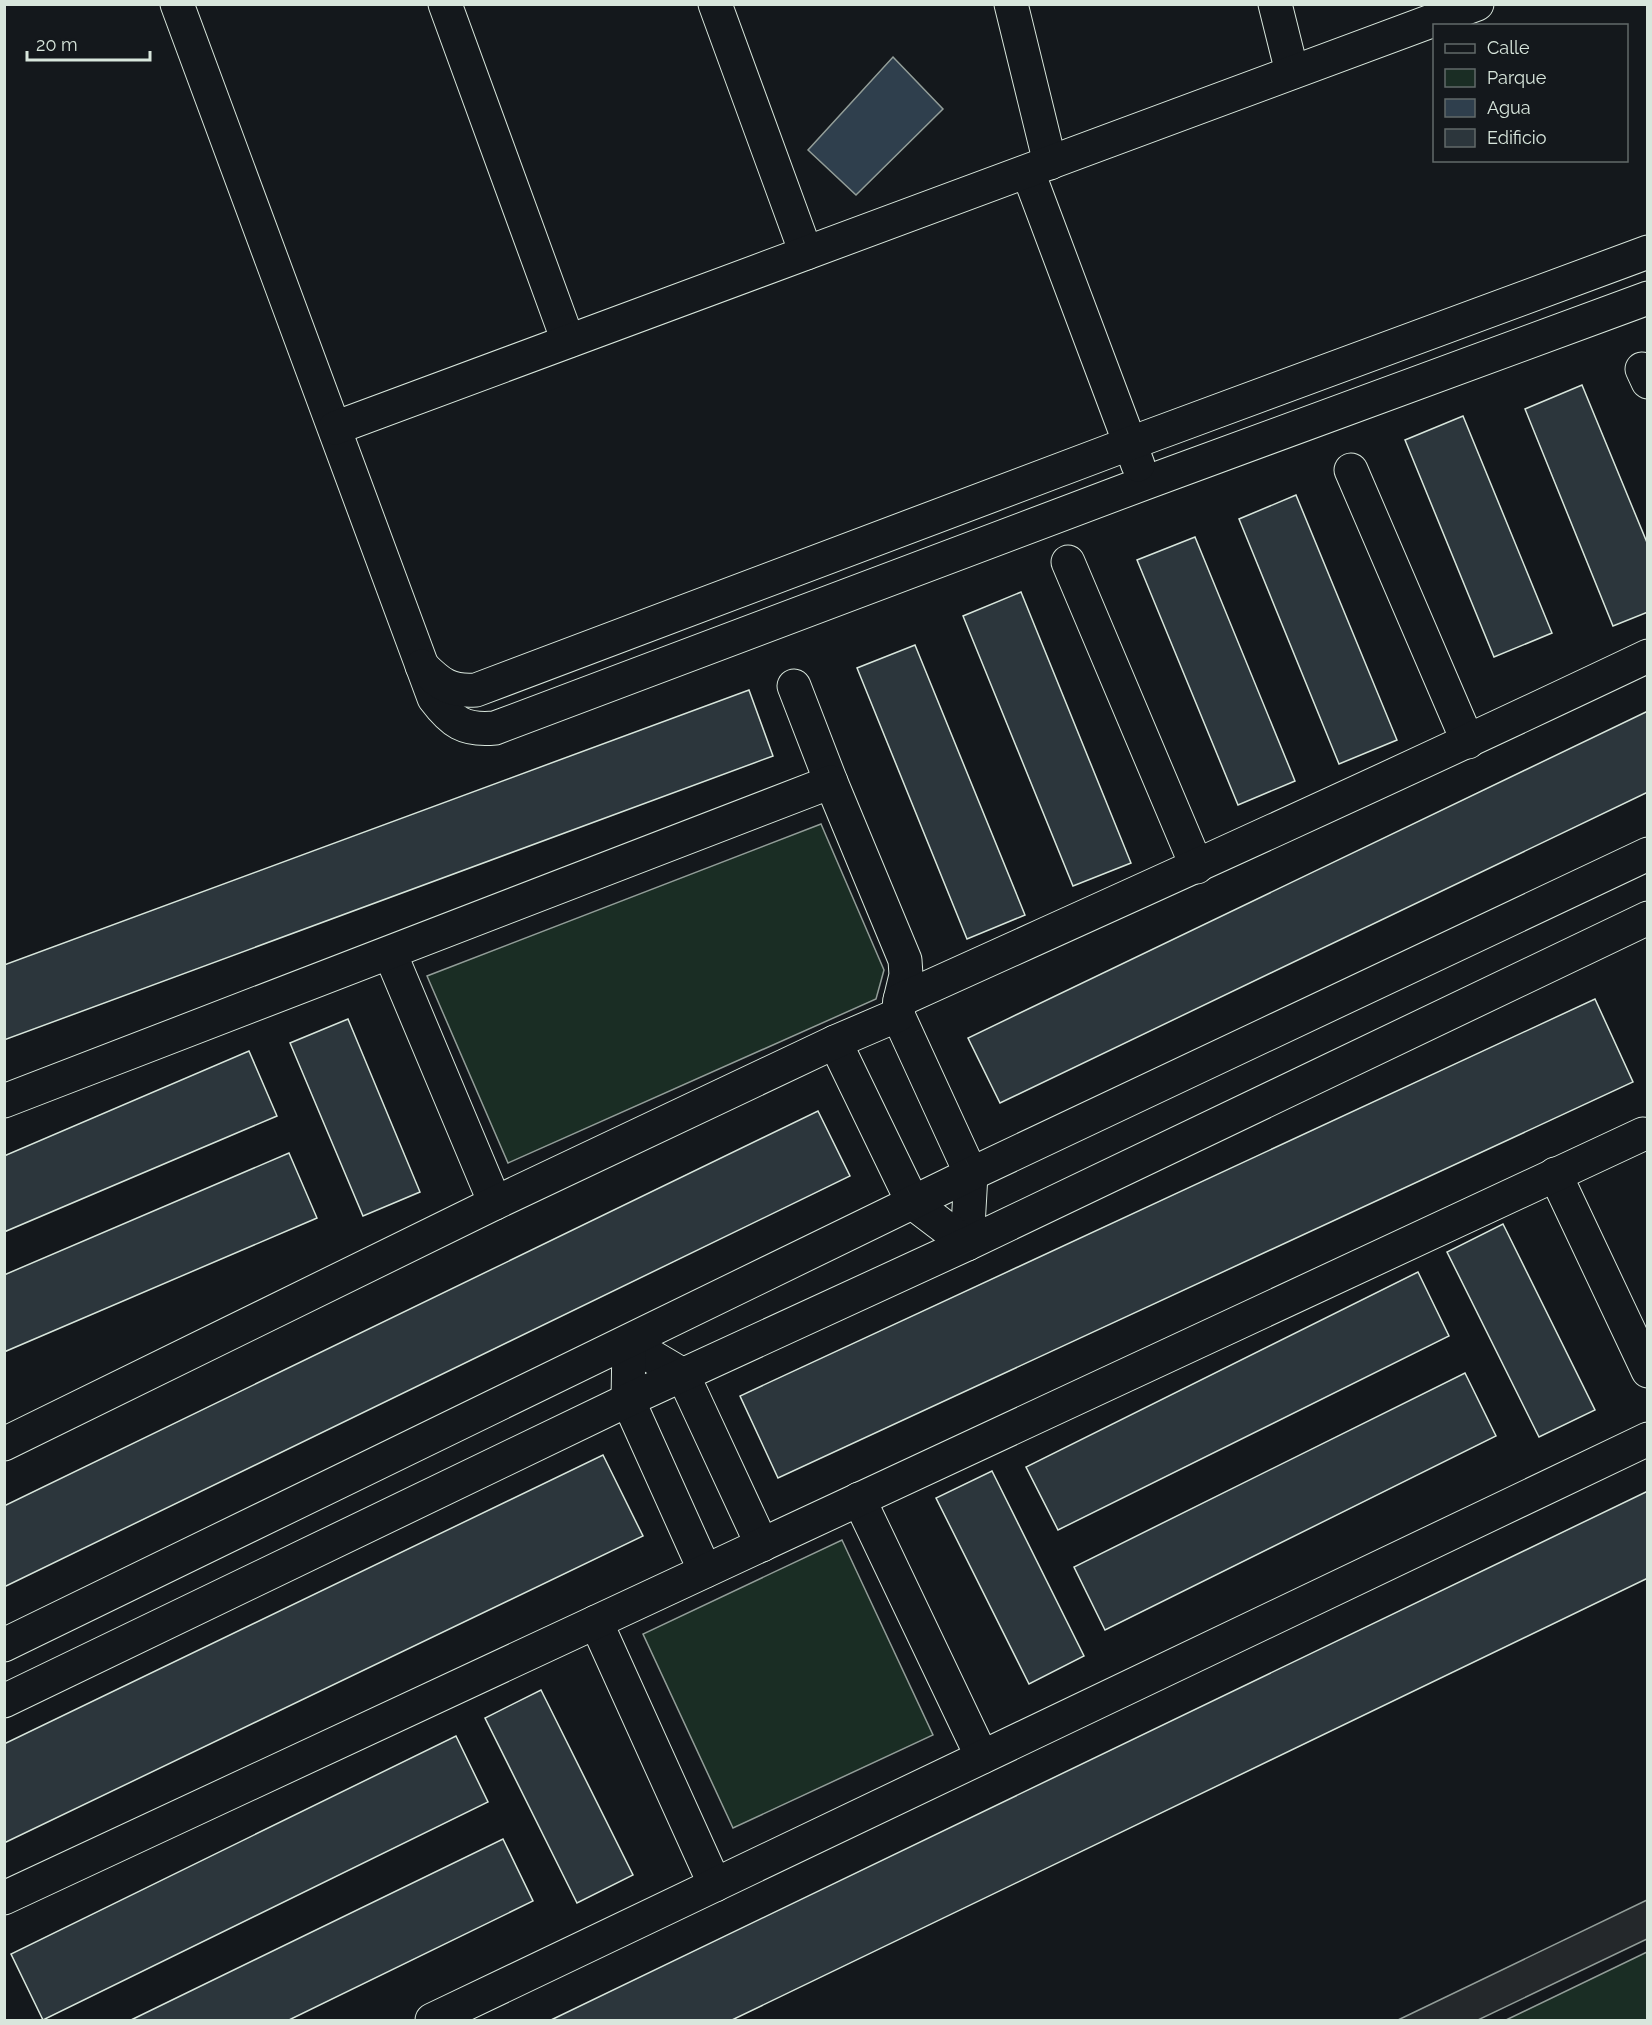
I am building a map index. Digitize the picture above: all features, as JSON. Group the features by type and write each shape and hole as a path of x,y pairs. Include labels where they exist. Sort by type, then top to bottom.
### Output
{"street":[{"path":"177,4 434,698 458,724 477,730 495,728 1145,483 1647,298"},
{"path":"445,4 568,341"},
{"path":"715,4 806,253"},
{"path":"1011,4 1039,167 1145,483"},
{"path":"1275,4 1292,72"},
{"path":"335,428 1477,4"},
{"path":"422,666 438,682 461,691 476,690 1131,443 1647,252"},
{"path":"1351,470 1468,742"},
{"path":"1068,562 1197,867"},
{"path":"4,1444 495,1203 835,1042 899,1007 1468,742 1647,656"},
{"path":"794,686 905,960 906,975 899,1007 971,1174 967,1244"},
{"path":"4,1101 831,782"},
{"path":"4,1645 629,1343 971,1174 1647,854"},
{"path":"4,1701 628,1400 967,1244 1647,918"},
{"path":"390,953 495,1203"},
{"path":"835,1042 913,1203 967,1244"},
{"path":"4,1898 1643,1134"},
{"path":"1555,1174 1647,1371"},
{"path":"629,1343 683,1376 762,1545"},
{"path":"629,1343 628,1400 705,1571"},
{"path":"432,2020 1647,1439"},
{"path":"859,1499 982,1757"},
{"path":"596,1622 715,1885"}],"green space":[{"path":"821,824 884,970 876,999 508,1163 427,976"},
{"path":"842,1540 933,1735 733,1828 643,1634"},
{"path":"1647,1952 1647,2020 1506,2020"}],"shaded area":[{"path":"1647,1900 1647,1939 1478,2020 1398,2020"}],"water":[{"path":"893,57 943,109 856,195 808,150"}],"building":[{"path":"1582,385 1648,545 1648,612 1613,626 1525,409"},
{"path":"1463,416 1552,633 1494,657 1405,440"},
{"path":"1296,495 1397,740 1339,764 1239,519"},
{"path":"1195,537 1295,781 1238,805 1137,560"},
{"path":"1021,592 1131,863 1073,886 963,616"},
{"path":"915,645 1025,915 967,939 857,668"},
{"path":"749,690 773,756 4,1040 4,965"},
{"path":"1648,711 1648,792 1000,1103 968,1038"},
{"path":"1595,999 1633,1082 778,1478 740,1396"},
{"path":"348,1019 420,1192 363,1216 290,1043"},
{"path":"249,1051 277,1116 4,1232 4,1156"},
{"path":"818,1111 850,1176 4,1587 4,1506"},
{"path":"289,1153 317,1218 4,1352 4,1275"},
{"path":"1503,1224 1595,1410 1539,1437 1447,1252"},
{"path":"1418,1272 1449,1336 1058,1530 1026,1467"},
{"path":"1465,1373 1496,1436 1105,1630 1074,1567"},
{"path":"603,1455 643,1536 4,1843 4,1744"},
{"path":"992,1471 1084,1656 1029,1684 936,1498"},
{"path":"1648,1491 1648,1578 732,2020 551,2020"},
{"path":"541,1690 633,1875 577,1903 485,1718"},
{"path":"456,1736 488,1802 43,2020 11,1954"},
{"path":"503,1839 533,1901 289,2020 131,2020"}]}
